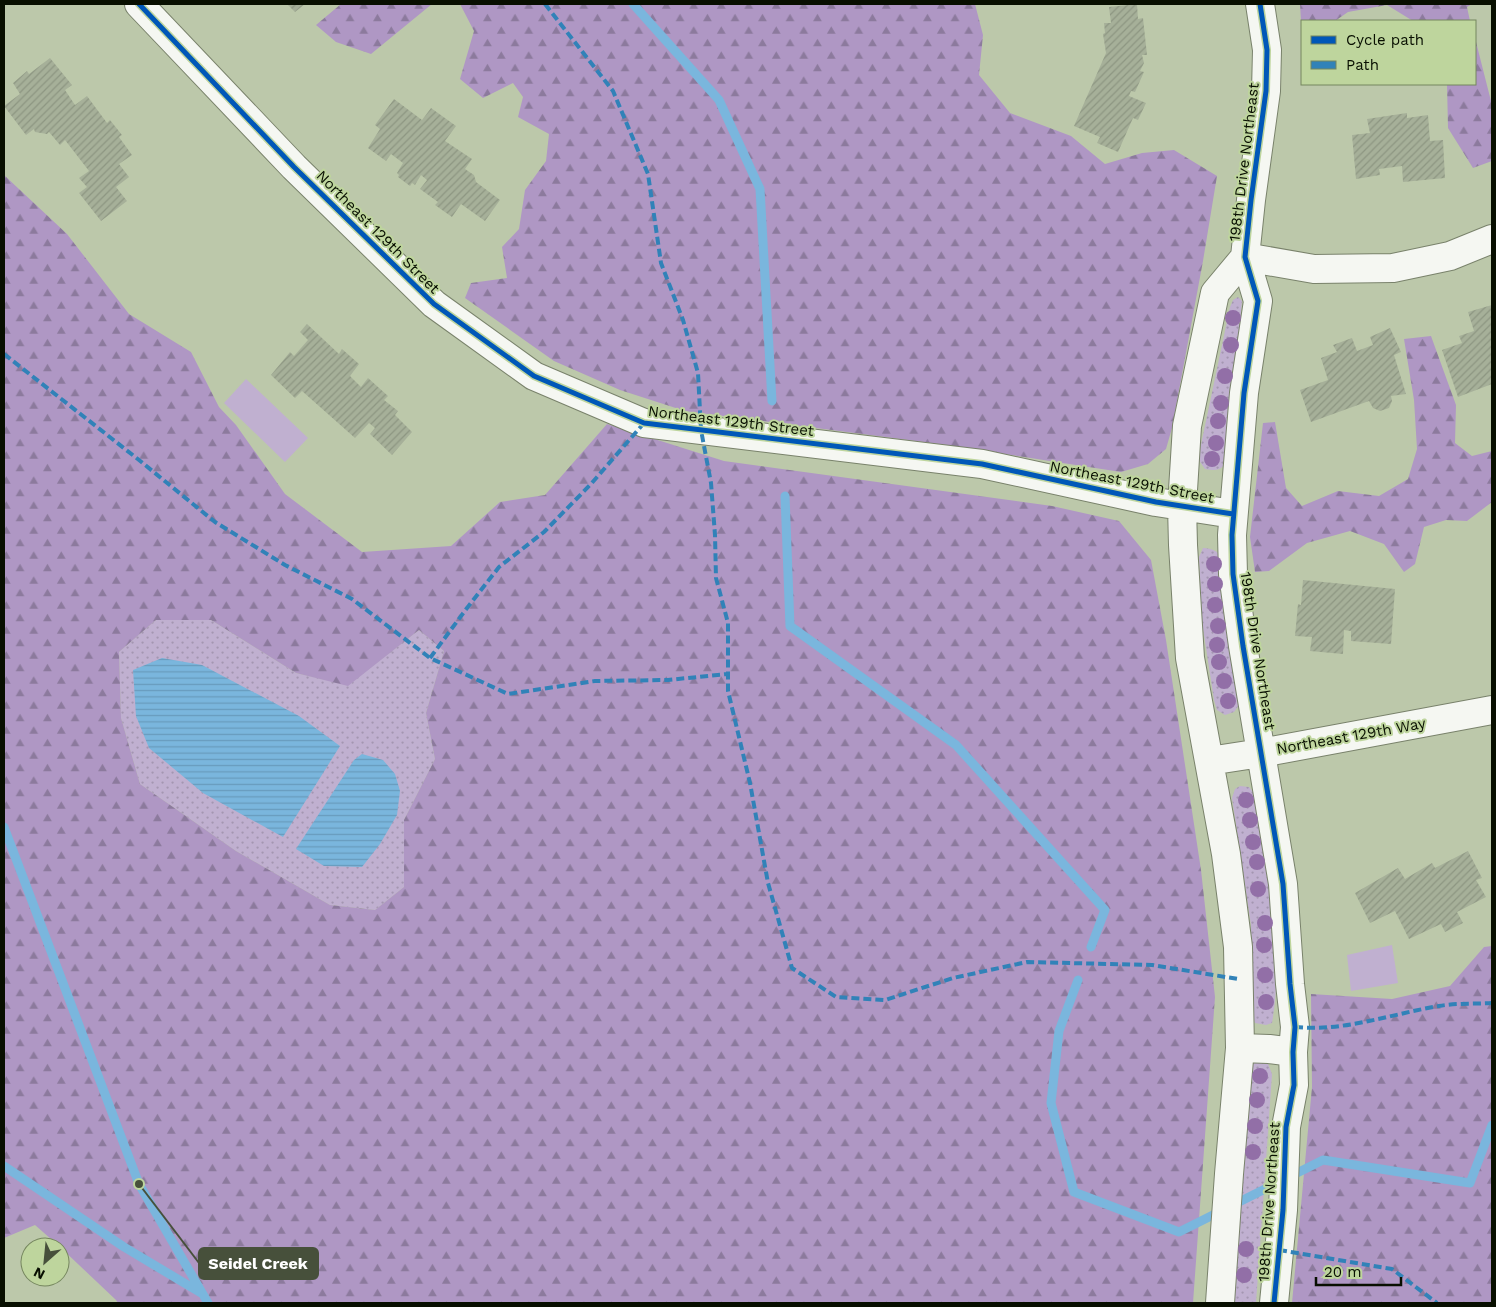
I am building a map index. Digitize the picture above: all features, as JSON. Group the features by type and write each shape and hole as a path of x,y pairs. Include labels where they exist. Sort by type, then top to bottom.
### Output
{"street":[{"name":"Northeast 129th Street","path":"139,4 294,167 434,304 534,376 644,423 982,464 1156,502 1233,514"},
{"name":"198th Drive Northeast","path":"1260,4 1267,50 1266,91 1245,257 1258,301 1244,393 1233,514 1233,574 1243,646 1283,884 1295,1027 1293,1052 1294,1084 1286,1127 1283,1210 1274,1303"},
{"path":"1245,257 1314,269 1394,268 1450,256 1492,239"},
{"name":"198th Drive Northeast","path":"1220,1303 1240,1048 1238,948 1226,854 1190,658 1182,545 1182,506 1187,426 1216,294 1245,257"},
{"name":"Northeast 129th Way","path":"1209,761 1492,710"},
{"path":"1240,1048 1293,1052"}],"shaded area":[{"path":"1238,297 1242,301 1227,459 1219,469 1205,469 1198,459 1230,307 1233,300"},
{"path":"246,379 308,438 285,462 224,403"},
{"path":"1203,548 1216,551 1224,562 1227,633 1239,705 1234,712 1225,715 1217,710 1214,700 1202,622 1199,557"},
{"path":"156,620 211,620 296,673 348,685 419,630 444,651 426,713 435,759 404,820 404,887 375,910 330,905 236,851 140,784 121,718 119,652"},
{"path":"1240,786 1249,787 1256,796 1270,881 1277,966 1276,995 1272,1023 1266,1025 1255,1023 1252,1014 1251,925 1232,798 1235,789"},
{"path":"1392,945 1398,983 1351,991 1347,955"},
{"path":"1257,1062 1268,1064 1272,1074 1256,1303 1230,1303 1248,1067"}],"green space":[{"path":"341,4 432,4 371,54 336,42 316,25"},
{"path":"460,4 975,4 983,35 979,75 1010,113 1071,136 1105,164 1142,153 1174,150 1217,176 1172,428 1166,449 1148,464 1121,472 947,445 685,411 620,390 554,361 465,298 471,283 507,278 502,247 519,229 525,190 546,161 549,134 518,117 523,97 513,83 483,98 460,79 474,31"},
{"path":"1300,4 1472,4 1467,7 1470,20 1411,20 1387,5 1348,12 1336,20 1301,22"},
{"path":"1476,42 1492,105 1492,161 1473,168 1448,128 1447,85 1476,85"},
{"path":"4,175 67,234 129,314 191,352 219,407 236,425 285,494 362,552 451,546 500,502 545,495 607,424 724,461 1052,506 1119,521 1151,560 1166,640 1201,870 1215,997 1193,1303 118,1303 70,1256 70,1237 49,1237 35,1225 4,1238","holes":["156,620 211,620 296,673 348,686 419,630 444,651 426,713 435,759 404,820 404,887 375,910 330,905 236,851 140,784 121,718 119,652"]},
{"path":"1431,336 1456,405 1455,443 1472,456 1492,451 1492,502 1467,521 1446,520 1424,527 1415,564 1404,572 1384,544 1350,531 1307,543 1269,571 1255,572 1250,537 1263,423 1275,422 1286,488 1302,506 1338,491 1379,496 1408,479 1417,449 1414,400 1404,339"},
{"path":"1492,946 1492,1303 1292,1303 1312,1087 1311,994 1392,999 1450,986 1484,947"}],"water":[{"path":"162,658 202,665 299,716 340,746 283,837 203,793 149,748 136,716 133,670"},
{"path":"362,754 383,760 395,774 400,791 397,815 380,844 362,867 324,866 296,849 354,760"}],"building":[{"path":"287,4 305,4 295,12"},
{"path":"1137,4 1138,19 1143,18 1147,55 1142,55 1144,63 1140,71 1144,72 1135,92 1131,91 1129,96 1146,103 1138,120 1133,118 1118,152 1097,143 1100,137 1074,126 1106,53 1103,34 1105,33 1104,23 1111,23 1109,7"},
{"path":"50,58 72,85 65,90 75,105 87,96 107,123 110,120 122,135 119,137 132,155 119,164 129,177 116,187 127,201 101,221 79,193 87,187 79,178 89,171 65,140 60,145 49,132 47,134 35,132 34,129 26,135 4,106 20,94 13,83 27,71 29,74"},
{"path":"394,99 422,120 431,108 456,126 445,141 472,159 465,169 474,175 476,182 500,200 485,221 461,204 452,217 435,205 438,202 420,189 427,180 421,175 415,185 412,183 410,186 398,177 397,173 403,163 391,154 386,161 368,148 380,129 375,125"},
{"path":"1407,113 1407,118 1428,115 1430,141 1443,140 1445,178 1403,182 1402,166 1379,169 1380,175 1356,179 1352,135 1370,133 1367,119"},
{"path":"1492,305 1492,384 1458,397 1442,350 1462,343 1459,336 1474,331 1468,312"},
{"path":"307,324 339,354 342,349 359,364 350,376 361,387 368,378 388,396 384,400 398,411 395,415 412,432 392,455 370,434 375,428 369,423 355,438 302,391 295,398 271,375 290,352 294,356 308,340 300,332"},
{"path":"1390,328 1401,352 1394,355 1406,394 1391,396 1392,401 1389,408 1380,411 1373,408 1369,401 1311,422 1300,390 1328,380 1321,358 1337,352 1333,345 1352,338 1357,351 1373,345 1370,337"},
{"path":"1303,580 1395,589 1391,644 1351,641 1351,631 1344,630 1343,654 1310,651 1312,637 1295,636 1298,604 1301,605"},
{"path":"1468,851 1482,878 1476,880 1486,897 1457,912 1463,923 1445,932 1441,924 1409,939 1395,911 1370,923 1355,893 1398,868 1405,879 1432,863 1435,868"}],"waterway":[{"path":"633,4 719,100 760,189 772,401"},
{"path":"785,496 790,626 956,745 1105,910 1091,947"},
{"path":"4,827 139,1184 208,1303"},
{"path":"1078,980 1059,1031 1051,1103 1074,1192 1179,1232 1323,1160 1470,1183 1492,1125"},
{"path":"4,1166 124,1247 201,1293"}],"marked path":[{"path":"545,4 613,91 648,174 661,263 683,320 698,373 701,430 711,483 716,578 728,623 728,691 750,783 768,883 792,968 836,997 885,1000 953,978 1027,962 1152,965 1238,979"},
{"path":"4,354 215,522 285,565 352,599 430,658 508,694 595,681 668,680 727,674"},
{"path":"430,658 499,567 544,532 591,484 644,423"},
{"path":"1295,1027 1313,1028 1349,1025 1439,1006 1492,1003"},
{"path":"1279,1250 1392,1269 1437,1303"}],"cycle path":[{"path":"139,4 294,167 434,304 534,376 644,423 982,464 1156,502 1233,514"},
{"path":"1260,4 1267,50 1266,91 1245,257 1258,301 1244,393 1232,535 1233,574 1243,646 1283,884 1295,1027 1293,1052 1294,1085 1286,1127 1283,1210 1274,1303"}],"place":[{"name":"Seidel Creek","path":"139,1184"}]}
